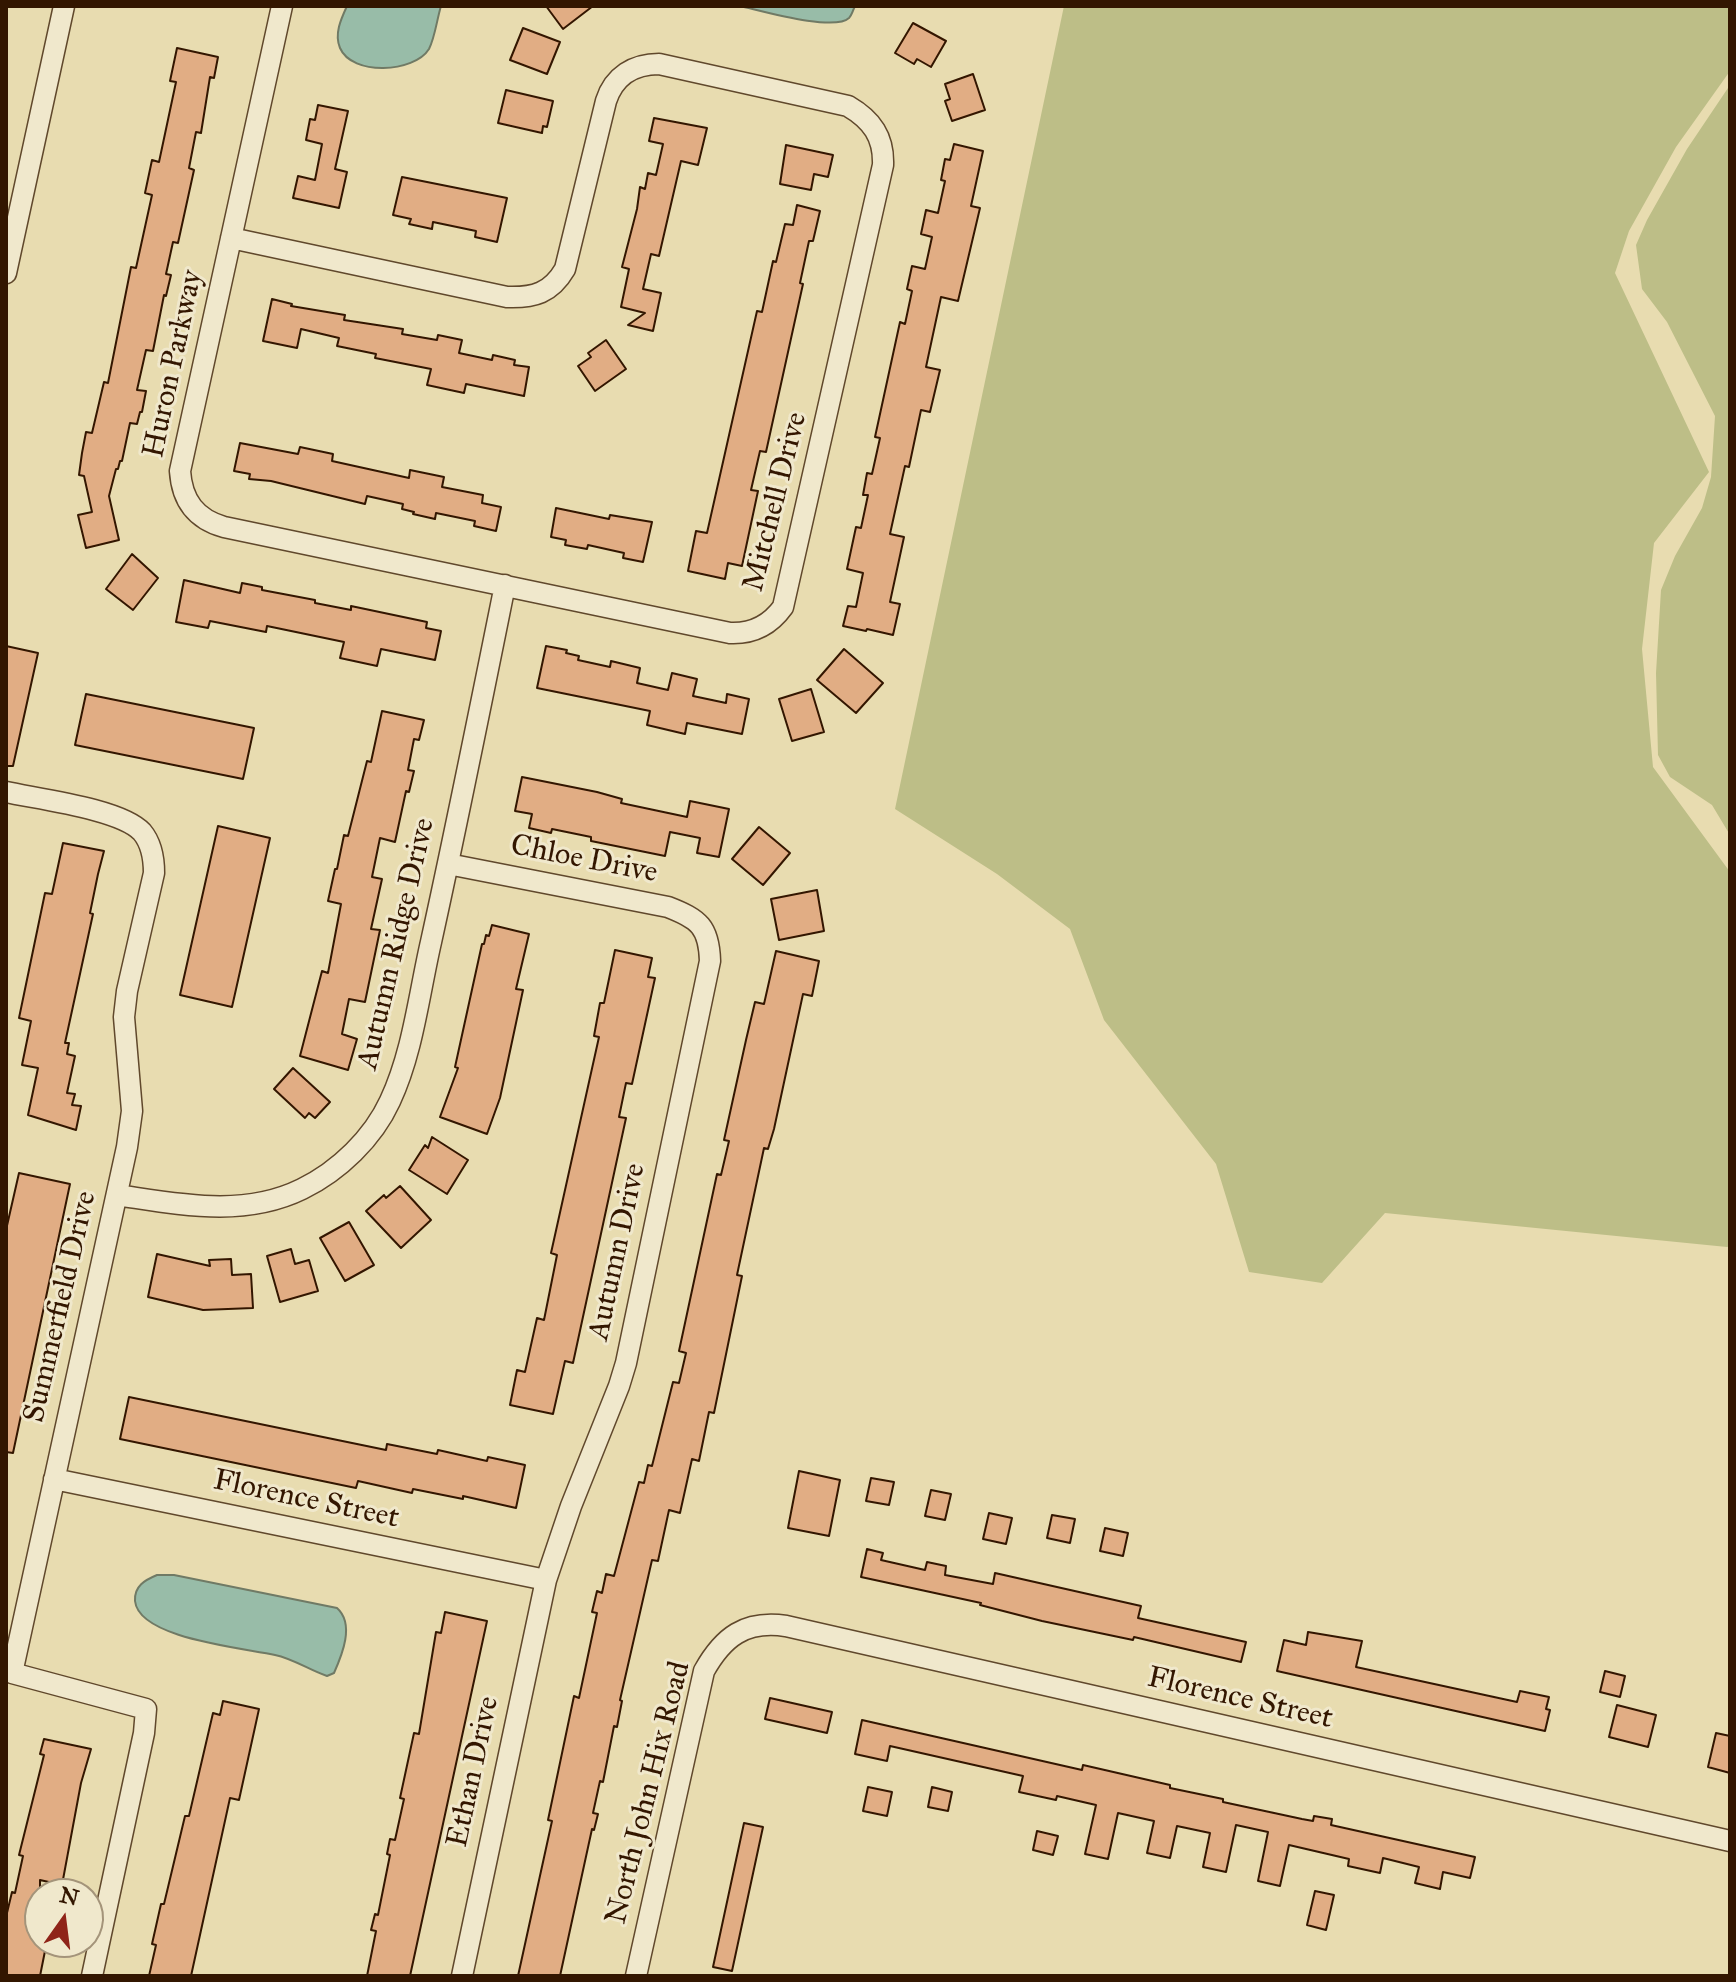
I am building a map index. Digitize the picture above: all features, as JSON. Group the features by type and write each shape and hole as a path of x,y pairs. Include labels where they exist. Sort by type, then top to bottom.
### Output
{"street":[{"path":"6,273 64,6"},
{"name":"Huron Parkway","path":"282,6 180,471 185,497 206,521 224,527 505,585"},
{"name":"Mitchell Drive","path":"231,238 507,297 527,298 550,289 565,269 608,93 619,78 634,68 659,64 848,106 874,127 881,143 883,165 787,600 779,614 757,629 730,633 505,585"},
{"name":"Autumn Ridge Drive","path":"117,1195 188,1206 260,1204 303,1189 341,1164 379,1120 398,1081 448,864 505,585"},
{"name":"Summerfield Drive","path":"6,792 116,815 142,832 154,859 154,873 124,1017 132,1111 117,1195 8,1672 146,1709 144,1733 92,1976"},
{"name":"Chloe Drive","path":"448,864 668,907 687,915 703,928"},
{"name":"Autumn Drive","path":"546,1580 626,1363 710,961 708,937 703,928"},
{"name":"Florence Street","path":"54,1479 546,1580"},
{"name":"Ethan Drive","path":"462,1976 546,1580"},
{"name":"Florence Street","path":"737,1633 757,1625 786,1626 1730,1841"},
{"name":"North John Hix Road","path":"636,1976 704,1671 715,1651 737,1633"}],"green space":[{"path":"1064,6 1730,6 1730,71 1676,147 1629,231 1615,273 1709,472 1654,543 1642,649 1653,767 1730,872 1730,1246 1385,1213 1322,1283 1249,1272 1216,1164 1104,1020 1070,929 997,874 895,809"},
{"path":"1730,85 1730,835 1712,805 1670,777 1658,755 1656,673 1661,590 1675,556 1702,508 1711,477 1715,416 1667,322 1642,289 1636,245 1687,149"}],"shaded area":[{"path":"347,6 441,6 429,49 410,63 383,68 357,63 340,48 338,32"},
{"path":"740,6 855,6 849,18 828,23"},
{"path":"157,1575 174,1575 337,1608 346,1631 334,1673 327,1676 282,1657 195,1640 154,1624 141,1614 135,1596 141,1584"}],"building":[{"path":"546,6 593,6 563,29"},
{"path":"913,23 946,41 931,67 917,59 914,64 895,53"},
{"path":"523,28 560,42 547,74 510,60"},
{"path":"177,48 218,57 214,78 210,77 201,133 196,132 189,168 194,170 178,243 173,242 166,274 171,275 153,351 146,350 137,390 146,391 142,412 137,424 130,423 122,461 116,469 109,496 119,540 86,548 78,515 92,512 84,476 79,475 82,453 86,432 92,433 104,382 108,383 131,267 136,268 152,195 145,193 152,160 159,162 176,82 170,81"},
{"path":"973,74 985,110 952,121 945,101 950,99 945,84"},
{"path":"506,90 553,101 547,127 543,126 542,133 498,123"},
{"path":"318,105 348,111 335,169 347,172 339,208 293,198 298,176 315,180 322,144 306,140 310,119 315,120"},
{"path":"654,118 707,128 698,165 681,161 659,256 651,254 643,289 661,293 653,331 628,325 645,313 621,307 629,269 622,267 640,187 645,189 648,173 656,175 663,144 649,141"},
{"path":"954,144 983,151 971,206 980,208 958,301 941,297 926,367 940,370 930,412 921,410 890,534 904,537 890,602 900,604 893,635 866,631 843,626 848,606 856,607 863,573 847,569 856,527 861,528 868,495 863,495 867,473 872,474 880,438 875,437 900,322 905,324 912,291 907,289 912,266 925,269 932,237 921,234 926,210 938,213 945,181 941,180 945,159 950,160"},
{"path":"786,145 833,155 828,177 814,174 811,190 780,184"},
{"path":"402,177 507,198 497,242 475,237 476,231 433,222 432,229 409,224 411,219 393,215"},
{"path":"797,205 820,211 813,241 809,241 800,283 803,284 766,452 760,451 751,490 758,491 742,566 728,563 725,579 688,571 696,531 707,533 757,311 762,312 785,224 793,225"},
{"path":"272,299 291,306 345,315 344,320 403,329 402,334 437,340 438,335 462,340 459,353 492,360 493,355 515,360 514,365 529,367 524,396 466,384 464,393 427,385 431,369 375,358 376,354 337,346 339,338 301,329 297,348 263,341"},
{"path":"606,340 626,369 595,391 578,366 591,357 588,353"},
{"path":"240,443 298,454 300,447 333,454 332,461 409,478 410,470 444,477 442,487 483,495 482,503 501,507 496,531 474,526 475,521 436,513 435,519 413,514 402,509 403,504 367,496 365,504 271,481 249,479 250,474 234,471"},
{"path":"556,508 609,519 610,515 652,522 643,562 623,558 624,553 588,545 587,549 565,545 566,540 551,537"},
{"path":"132,554 158,578 133,610 106,589"},
{"path":"184,580 240,593 242,583 315,600 315,603 351,610 351,606 427,622 426,628 441,631 435,660 381,649 377,666 340,658 344,642 267,626 266,632 210,621 208,628 176,622"},
{"path":"6,646 38,653 13,766 6,766"},
{"path":"546,646 567,650 566,653 579,656 578,660 610,667 611,661 640,668 637,683 668,690 672,673 697,679 693,696 726,703 727,694 749,699 742,734 687,723 685,734 647,725 650,711 537,688"},
{"path":"844,649 883,683 856,713 817,680"},
{"path":"811,689 824,732 792,741 779,699"},
{"path":"86,694 254,728 243,779 75,745"},
{"path":"382,711 424,720 419,740 414,739 408,770 414,771 409,792 406,791 395,842 380,838 372,877 382,879 371,929 380,930 365,1002 349,999 342,1034 357,1039 348,1070 300,1056 322,971 328,973 341,904 328,901 335,869 344,835 348,836 367,761 371,762"},
{"path":"522,777 597,792 622,799 621,803 687,817 690,801 729,809 719,857 697,853 700,838 670,832 665,856 591,841 591,837 529,828 532,814 515,811"},
{"path":"218,826 270,838 232,1007 180,995"},
{"path":"759,827 790,853 763,885 732,859"},
{"path":"63,843 104,851 65,1043 69,1043 67,1054 75,1056 67,1093 75,1094 72,1105 81,1106 76,1130 28,1115 38,1068 22,1065 31,1021 19,1018 45,893 52,894"},
{"path":"817,890 824,931 779,940 771,899"},
{"path":"492,925 529,934 516,989 523,990 500,1098 487,1134 440,1117 458,1068 455,1067 482,944 486,935 489,936"},
{"path":"615,950 652,958 648,977 655,978 632,1084 626,1083 619,1117 626,1118 573,1363 565,1361 553,1414 510,1405 517,1370 525,1372 537,1318 544,1320 557,1255 551,1253 599,1037 594,1036 600,1003 604,1003"},
{"path":"776,951 819,961 812,996 803,994 774,1129 768,1149 764,1148 737,1275 742,1276 714,1413 709,1412 699,1461 692,1459 680,1513 669,1510 658,1561 652,1560 620,1700 617,1727 614,1726 603,1782 600,1781 593,1813 598,1814 592,1829 560,1976 518,1976 552,1821 548,1820 574,1696 579,1698 597,1613 592,1612 597,1591 602,1593 606,1574 614,1576 639,1482 644,1483 648,1465 652,1466 673,1382 679,1383 686,1353 679,1351 717,1174 721,1175 729,1141 724,1140 746,1040 755,1002 764,1004"},
{"path":"293,1068 330,1102 315,1118 309,1113 305,1118 274,1089"},
{"path":"432,1137 468,1160 447,1194 409,1170 425,1145 428,1148"},
{"path":"19,1173 70,1184 13,1453 6,1452 6,1230"},
{"path":"400,1186 431,1220 401,1248 366,1211"},
{"path":"349,1222 374,1265 345,1281 320,1238"},
{"path":"291,1249 295,1264 309,1260 318,1291 280,1302 267,1256"},
{"path":"157,1254 210,1266 209,1260 231,1259 232,1275 251,1274 253,1308 203,1310 148,1297"},
{"path":"129,1397 386,1450 387,1444 525,1465 516,1508 463,1496 463,1499 413,1489 412,1493 358,1481 356,1488 120,1439"},
{"path":"799,1471 840,1480 829,1536 788,1528"},
{"path":"871,1478 894,1482 889,1505 866,1501"},
{"path":"931,1490 951,1494 945,1520 925,1516"},
{"path":"989,1513 1012,1518 1006,1544 983,1539"},
{"path":"1052,1515 1075,1519 1070,1543 1047,1538"},
{"path":"1105,1528 1128,1533 1123,1556 1100,1551"},
{"path":"867,1549 883,1553 881,1560 925,1570 927,1562 946,1566 945,1575 993,1584 995,1573 1141,1606 1138,1618 1246,1642 1241,1662 1134,1637 1133,1640 1042,1621 981,1603 861,1577"},
{"path":"445,1612 487,1621 410,1976 367,1976 376,1931 371,1930 375,1914 378,1915 390,1855 387,1854 390,1839 395,1840 404,1799 400,1798 414,1733 419,1734 436,1632 441,1633"},
{"path":"1308,1632 1362,1641 1356,1667 1517,1702 1520,1691 1549,1697 1546,1709 1550,1710 1545,1731 1277,1671 1284,1640 1306,1645"},
{"path":"1605,1671 1625,1676 1620,1697 1600,1692"},
{"path":"770,1698 832,1712 827,1733 765,1719"},
{"path":"223,1701 259,1709 239,1800 230,1798 191,1976 149,1976 161,1904 164,1904 185,1816 189,1816 213,1713 220,1715"},
{"path":"1617,1705 1656,1715 1648,1747 1609,1737"},
{"path":"862,1720 1082,1770 1083,1765 1223,1799 1223,1802 1302,1819 1313,1821 1314,1816 1332,1819 1331,1825 1475,1857 1470,1878 1443,1872 1440,1889 1415,1883 1419,1867 1383,1858 1380,1873 1348,1866 1349,1859 1289,1845 1280,1886 1258,1881 1268,1832 1236,1825 1226,1872 1203,1867 1210,1833 1177,1826 1170,1858 1147,1853 1154,1821 1118,1813 1108,1859 1085,1854 1096,1805 1019,1792 1023,1776 890,1746 887,1761 855,1754"},
{"path":"1716,1733 1730,1736 1730,1773 1708,1767"},
{"path":"44,1739 91,1749 81,1783 63,1878 24,1878 24,1958 44,1958 40,1976 6,1976 6,1917 23,1856 19,1855 44,1755 40,1754"},
{"path":"868,1787 892,1792 887,1816 863,1811"},
{"path":"932,1787 952,1792 948,1811 928,1807"},
{"path":"744,1823 763,1827 732,1971 713,1967"},
{"path":"1037,1831 1058,1836 1053,1855 1033,1850"},
{"path":"1315,1891 1334,1895 1326,1930 1307,1925"}]}
